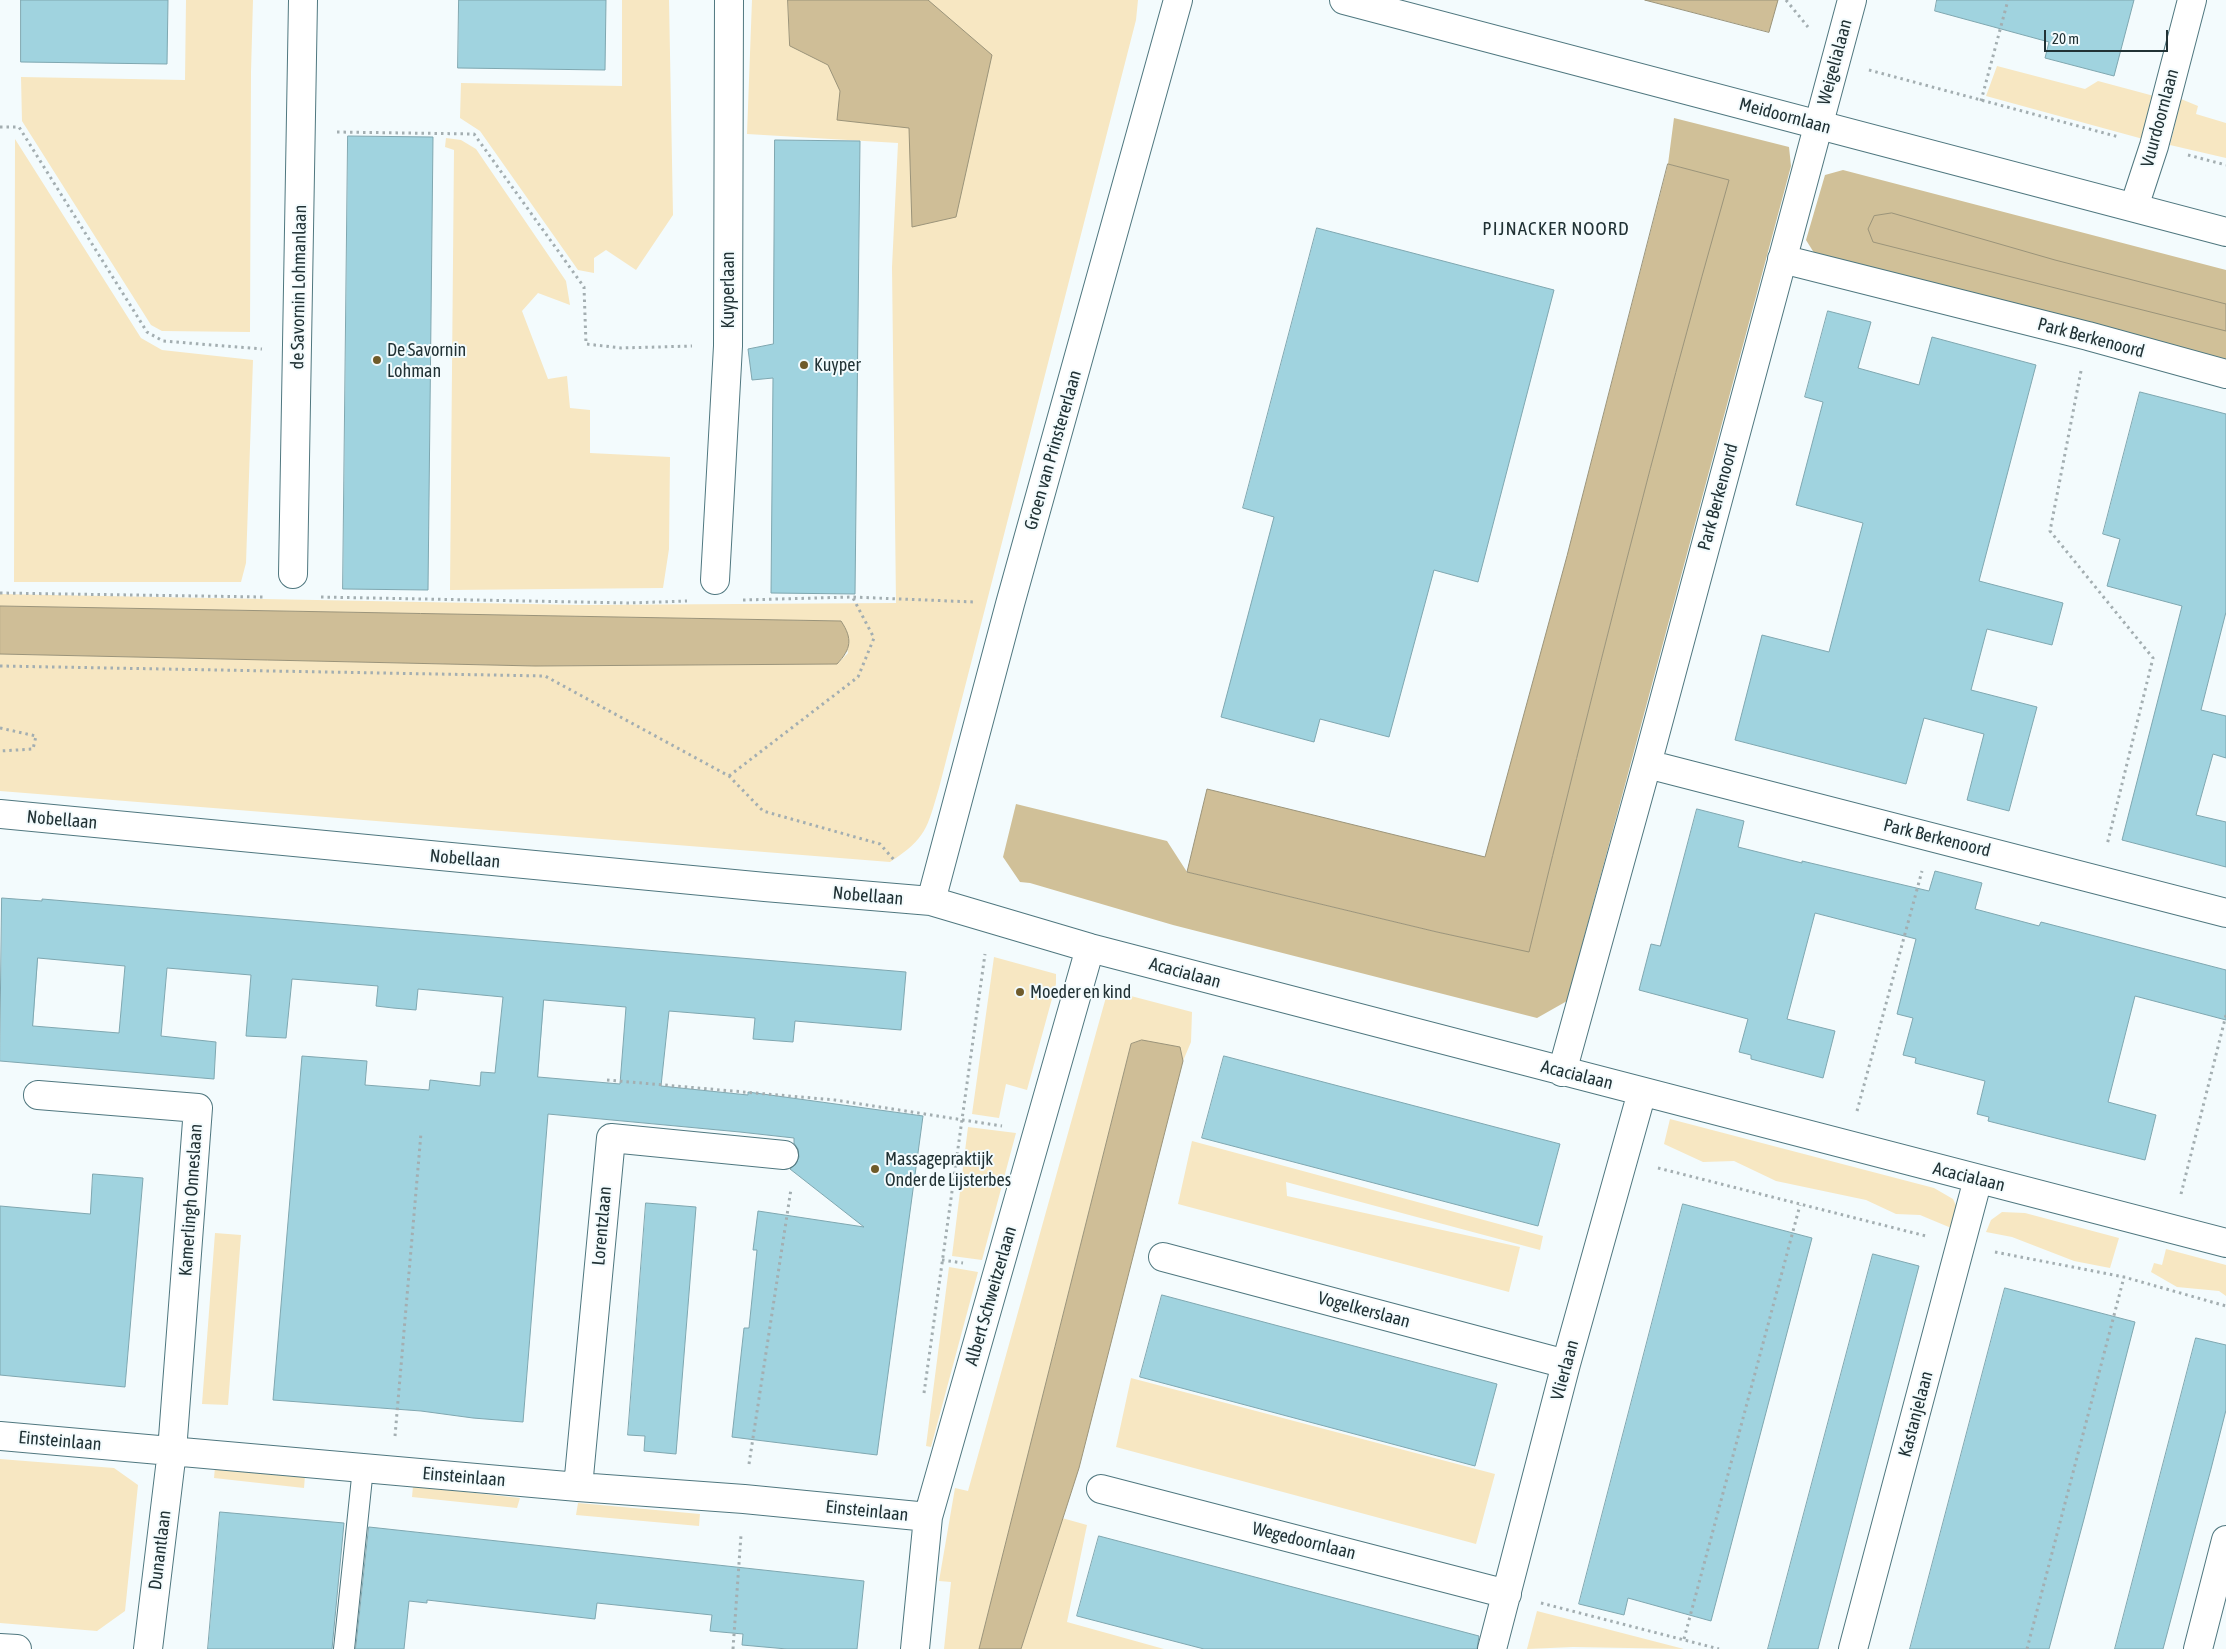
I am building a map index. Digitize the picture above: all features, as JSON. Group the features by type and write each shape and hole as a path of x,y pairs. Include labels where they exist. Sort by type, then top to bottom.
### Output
{"street":[{"name":"de Savornin Lohmanlaan","path":"293,574 303,0"},
{"name":"Kuyperlaan","path":"715,580 728,346 729,0"},
{"name":"Groen van Prinstererlaan","path":"930,900 1010,604 1178,0"},
{"name":"Weigelialaan","path":"1818,124 1852,0"},
{"name":"Vuurdoornlaan","path":"2134,207 2154,146 2192,0"},
{"name":"Meidoornlaan","path":"1354,1 2226,232"},
{"name":"Park Berkenoord","path":"1562,1072 1647,764 1818,124"},
{"name":"Park Berkenoord","path":"1782,259 2088,336 2226,374"},
{"name":"Park Berkenoord","path":"1647,764 2226,913"},
{"name":"Nobellaan","path":"0,814 765,887 930,900"},
{"name":"Acacialaan","path":"930,900 990,920 1090,948 2226,1243"},
{"name":"Albert Schweitzerlaan","path":"915,1649 928,1517 1090,948"},
{"name":"Vlierlaan","path":"1492,1649 1566,1364 1642,1092"},
{"name":"Kamerlingh Onneslaan","path":"38,1094 198,1108 172,1451"},
{"name":"Lorentzlaan","path":"578,1487 611,1138 784,1155"},
{"name":"Kastanjelaan","path":"1853,1649 1978,1179"},
{"name":"Vogelkerslaan","path":"1162,1257 1566,1364"},
{"name":"Einsteinlaan","path":"0,1436 578,1487 744,1499 928,1517"},
{"name":"Dunantlaan","path":"148,1649 172,1451"},
{"name":"Wegedoornlaan","path":"1101,1489 1507,1594"},
{"path":"2198,1649 2226,1540"},
{"path":"0,1648 17,1649"}],"lane":[{"path":"344,1649 363,1468"}],"path":[{"path":"1982,101 2008,0"},
{"path":"1835,60 2226,165"},
{"path":"0,127 19,127 147,332 163,340 298,353"},
{"path":"301,131 474,134 584,287 586,344 621,348 728,346"},
{"path":"2088,336 2050,531 2153,658 2098,879"},
{"path":"0,593 265,596"},
{"path":"312,597 629,603 689,601"},
{"path":"739,600 852,597 1010,604"},
{"path":"729,776 858,677 874,638 852,597"},
{"path":"0,666 545,676 729,776 763,811 880,844 930,900"},
{"path":"0,728 36,736 33,749 0,751"},
{"path":"1847,1146 1931,837"},
{"path":"923,1398 990,920"},
{"path":"2172,1229 2226,1015"},
{"path":"606,1080 835,1100 961,1118 1037,1132"},
{"path":"392,1470 422,1133"},
{"path":"733,1649 744,1499 792,1183 780,1183 784,1155"},
{"path":"1684,1639 1800,1205"},
{"path":"2027,1649 2124,1278"},
{"path":"1507,1594 1719,1649"}],"shaded area":[{"path":"186,0 253,0 250,332 162,331 151,325 22,121 21,77 185,80"},
{"path":"622,0 669,0 673,215 636,270 606,250 594,258 594,273 578,270 480,131 460,118 461,83 622,86"},
{"path":"752,0 1138,0 1136,20 939,788 928,823 919,839 890,862 0,791 0,654 535,666 837,664 848,653 841,621 0,606 0,594 580,605 896,603 892,267 898,143 747,134"},
{"path":"788,0 928,0 992,55 956,217 912,227 909,128 837,120 840,91 828,65 790,46"},
{"path":"1645,0 1778,0 1769,32"},
{"path":"1997,66 2085,89 2098,81 2154,96 2143,139 1986,96"},
{"path":"2181,99 2198,106 2196,114 2226,123 2226,158 2170,145"},
{"path":"1674,118 1789,147 1791,166 1567,1001 1537,1018 1173,925 1030,883 1020,882 1003,857 1016,804 1167,841 1187,872 1437,932 1529,951 1650,469 1728,181 1668,164"},
{"path":"446,138 461,140 476,149 566,281 570,305 538,293 522,311 548,379 567,376 570,408 590,410 590,453 670,457 669,549 663,588 450,590 454,150 445,147"},
{"path":"15,139 141,338 162,350 253,360 246,563 241,582 14,582"},
{"path":"1668,164 1729,180 1650,469 1529,952 1187,872 1207,789 1485,857 1567,556"},
{"path":"1843,170 2226,270 2226,362 1816,256 1806,240 1825,175"},
{"path":"1892,213 2055,260 2226,304 2226,331 1873,242 1868,229 1874,216"},
{"path":"0,606 841,621 845,627 849,644 848,649 837,664 535,666 0,654"},
{"path":"994,957 1056,974 1056,984 1027,1090 1006,1084 999,1118 972,1114"},
{"path":"1108,990 1192,1012 1191,1042 1183,1061 1180,1047 1131,1044 979,1649 944,1649 951,1582 939,1581 955,1488 968,1491"},
{"path":"1142,1040 1180,1047 1183,1061 1079,1468 1021,1649 979,1649 1131,1044"},
{"path":"1670,1119 1934,1188 1953,1199 1960,1214 1956,1230 1920,1215 1896,1214 1866,1200 1776,1181 1734,1161 1703,1162 1664,1144"},
{"path":"968,1127 1016,1133 982,1260 952,1256"},
{"path":"1192,1141 1543,1236 1540,1250 1286,1182 1287,1196 1520,1247 1509,1292 1178,1204"},
{"path":"2002,1212 2025,1213 2119,1238 2110,1268 2074,1261 2012,1237 1986,1232 1991,1220"},
{"path":"215,1233 241,1235 228,1405 202,1404"},
{"path":"2166,1249 2226,1265 2226,1296 2219,1291 2177,1287 2151,1272 2154,1263 2162,1265"},
{"path":"949,1267 978,1272 931,1447 926,1446"},
{"path":"1131,1378 1495,1474 1476,1544 1116,1447"},
{"path":"0,1459 114,1468 138,1485 125,1611 97,1631 0,1623"},
{"path":"215,1467 305,1476 304,1488 214,1478"},
{"path":"413,1486 520,1498 517,1508 412,1497"},
{"path":"578,1503 700,1514 699,1526 576,1515"},
{"path":"1062,1518 1087,1525 1067,1622 1164,1649 1021,1649"},
{"path":"1537,1611 1684,1649 1573,1647 1527,1649"}],"building":[{"path":"21,0 168,0 167,64 21,62"},
{"path":"459,0 606,0 605,70 458,68"},
{"path":"1937,0 2134,0 2114,76 2045,58 2049,42 1935,11"},
{"name":"De Savornin Lohman","path":"348,136 433,137 428,590 343,589"},
{"name":"Kuyper","path":"775,140 860,141 855,594 771,593 773,378 752,380 748,349 773,344"},
{"path":"1317,228 1554,290 1478,582 1434,570 1389,737 1320,719 1314,742 1221,717 1274,517 1243,508"},
{"path":"1828,311 1871,322 1858,368 1919,385 1932,337 2036,365 1979,581 2063,603 2052,645 1987,629 1971,690 2037,707 2009,811 1967,800 1984,734 1924,718 1906,784 1735,740 1762,635 1829,652 1863,523 1796,505 1823,402 1805,397"},
{"path":"2140,392 2226,414 2226,612 2201,710 2226,716 2226,758 2213,754 2196,815 2226,822 2226,867 2122,840 2182,606 2107,586 2120,539 2103,534"},
{"path":"1697,809 1744,821 1738,847 1929,891 1935,871 1982,883 1975,909 2039,926 2041,922 2226,970 2226,1020 2135,996 2108,1102 2156,1115 2145,1160 1988,1121 1989,1117 1977,1114 1985,1081 1915,1063 1916,1058 1903,1055 1913,1018 1897,1014 1916,939 1815,913 1787,1019 1835,1031 1823,1078 1751,1059 1751,1055 1739,1052 1748,1019 1639,990 1651,944 1660,946"},
{"path":"2,898 42,901 42,899 906,972 901,1030 795,1021 793,1042 753,1039 755,1018 669,1011 661,1086 748,1095 748,1092 923,1116 877,1455 732,1437 744,1328 749,1328 757,1250 753,1250 758,1211 864,1227 790,1169 796,1164 799,1157 794,1138 548,1114 523,1422 421,1411 273,1400 302,1056 367,1061 365,1085 429,1090 430,1080 480,1086 481,1072 495,1073 503,997 418,989 416,1010 376,1006 378,986 292,979 286,1038 246,1036 251,975 167,968 161,1036 216,1042 214,1079 0,1061","holes":["38,958 125,966 119,1033 33,1026","544,1000 626,1007 620,1084 538,1077"]},
{"path":"1224,1056 1560,1144 1538,1226 1202,1138"},
{"path":"93,1174 143,1178 125,1387 0,1375 0,1206 90,1214"},
{"path":"646,1203 696,1207 676,1454 644,1451 645,1436 628,1435"},
{"path":"1683,1204 1812,1238 1711,1621 1628,1598 1624,1615 1579,1604"},
{"path":"1873,1254 1919,1266 1818,1649 1768,1649"},
{"path":"2005,1288 2135,1322 2084,1519 2049,1649 1910,1649"},
{"path":"1162,1295 1497,1384 1475,1466 1140,1377"},
{"path":"2196,1338 2226,1345 2226,1410 2211,1469 2163,1649 2115,1649"},
{"path":"220,1512 344,1523 332,1649 208,1649"},
{"path":"369,1527 864,1581 857,1649 787,1649 742,1645 743,1634 710,1631 712,1615 597,1603 595,1619 427,1600 427,1603 409,1601 404,1649 356,1649"},
{"path":"1099,1536 1479,1636 1477,1649 1204,1649 1077,1616"}],"place":[{"name":"De Savornin Lohman","path":"377,360"},
{"name":"Kuyper","path":"804,365"},
{"name":"Moeder en kind","path":"1020,992"},
{"name":"Massagepraktijk Onder de Lijsterbes","path":"875,1169"}],"district":[{"name":"PIJNACKER NOORD","path":"1556,229"}]}
